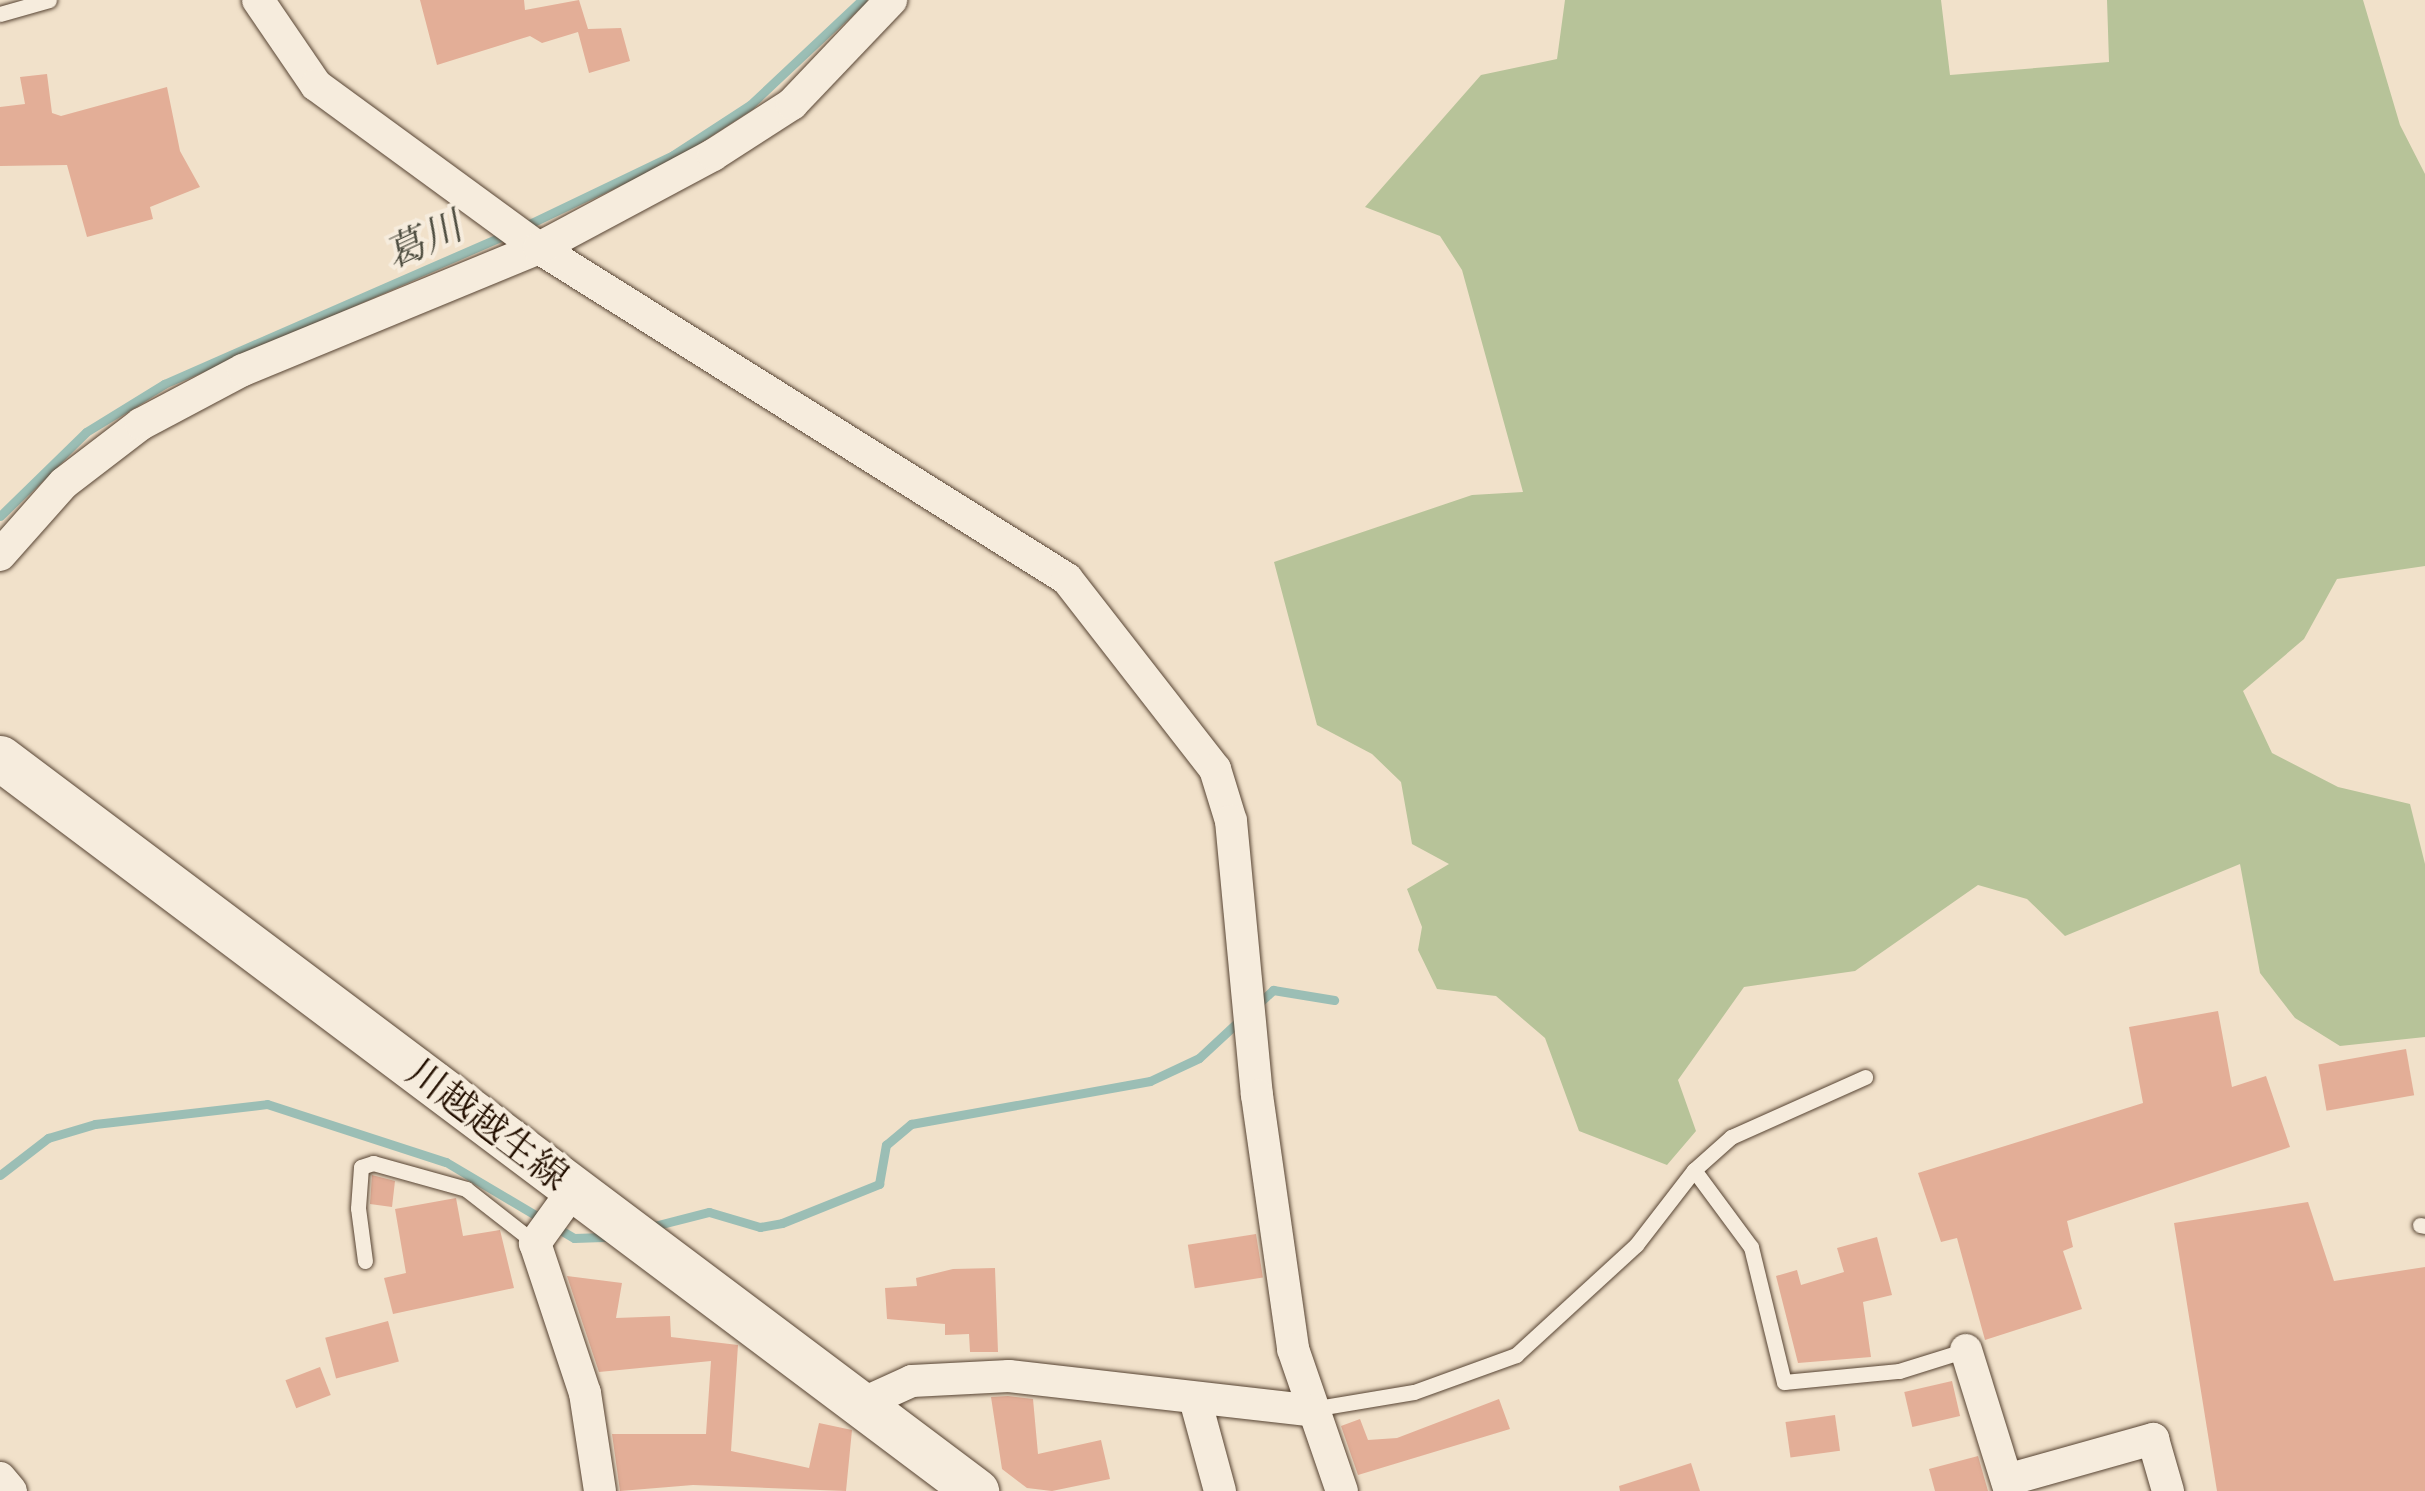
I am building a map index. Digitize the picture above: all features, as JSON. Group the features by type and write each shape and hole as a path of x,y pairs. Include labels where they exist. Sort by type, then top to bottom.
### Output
{"main road":[{"name":"川越越生線","path":"0,758 976,1491"}],"street":[{"path":"258,0 316,84 538,248 1067,578 1215,769 1231,821 1257,1095 1308,1410 1335,1489"},
{"path":"0,555 64,483 141,424 243,370 538,248 628,206 792,104 891,0"},
{"path":"574,1189 536,1242 585,1393 600,1491"},
{"path":"1966,1350 2009,1485 2153,1439 2168,1491"},
{"path":"859,1405 912,1381 969,1376 1308,1410"},
{"path":"1194,1399 1220,1491"},
{"path":"0,1478 11,1491"}],"lane":[{"path":"0,14 49,0"},
{"path":"1308,1410 1414,1392 1516,1355 1636,1245 1694,1170 1732,1137 1866,1077"},
{"path":"366,1261 359,1194 361,1167 373,1162 452,1182 536,1242"},
{"path":"1694,1170 1751,1247 1784,1382 1899,1371 1966,1350"}],"green space":[{"path":"1565,0 1941,0 1950,75 2109,62 2107,0 2363,0 2400,125 2425,174 2425,566 2337,579 2304,639 2243,691 2272,753 2338,787 2410,804 2425,864 2425,1037 2340,1046 2295,1018 2260,973 2240,864 2065,936 2027,899 1978,885 1855,971 1744,987 1678,1080 1696,1131 1667,1165 1579,1131 1545,1038 1496,996 1437,989 1418,950 1422,927 1407,889 1449,864 1412,844 1401,782 1372,754 1317,725 1274,562 1472,495 1523,492 1462,270 1440,236 1365,207 1481,75 1557,59"}],"building":[{"path":"420,0 524,0 525,10 579,0 588,29 621,28 630,61 589,73 578,32 542,43 530,36 437,65"},
{"path":"47,74 52,113 61,116 167,87 180,151 200,187 150,207 153,219 87,237 67,165 0,166 0,107 25,104 20,77"},
{"path":"2218,1011 2232,1087 2266,1076 2290,1147 2067,1221 2073,1247 2063,1251 2082,1309 1985,1340 1957,1238 1941,1242 1918,1173 2143,1103 2129,1027"},
{"path":"2406,1049 2414,1095 2327,1111 2318,1064"},
{"path":"372,1175 395,1181 392,1207 370,1204"},
{"path":"456,1198 463,1236 500,1230 514,1288 393,1314 384,1278 406,1273 395,1209"},
{"path":"2308,1202 2334,1281 2425,1267 2425,1491 2217,1491 2174,1223"},
{"path":"1256,1234 1263,1277 1195,1288 1188,1245"},
{"path":"1877,1237 1892,1295 1863,1302 1871,1357 1798,1363 1776,1276 1797,1270 1801,1285 1844,1272 1837,1248"},
{"path":"995,1268 998,1352 970,1352 969,1334 945,1335 945,1324 887,1319 885,1288 917,1286 916,1278 953,1269"},
{"path":"567,1276 622,1283 616,1318 670,1316 671,1337 738,1345 731,1451 809,1468 819,1423 852,1430 846,1491 693,1485 620,1491 612,1434 706,1434 711,1361 599,1372"},
{"path":"388,1321 399,1362 336,1378 325,1338"},
{"path":"320,1367 331,1395 296,1408 285,1380"},
{"path":"1952,1381 1960,1416 1912,1427 1904,1392"},
{"path":"991,1397 1033,1399 1038,1454 1101,1440 1110,1479 1052,1491 1027,1488 1002,1469"},
{"path":"1499,1399 1510,1429 1358,1475 1341,1426 1360,1419 1368,1440 1397,1438"},
{"path":"1835,1415 1840,1451 1790,1458 1785,1422"},
{"path":"1978,1456 1988,1491 1935,1491 1929,1469"},
{"path":"1691,1463 1700,1491 1620,1491 1619,1486"}],"waterway":[{"name":"葛川","path":"523,227 673,155 750,105 862,0"},
{"name":"葛川","path":"0,516 86,432 164,384 509,233"},
{"path":"1258,1004 1273,990 1334,1000"},
{"path":"650,1227 709,1212 760,1227 782,1223 879,1184 886,1145 911,1124 1150,1081 1199,1058 1242,1018"},
{"path":"0,1175 48,1138 95,1124 267,1104 446,1162 574,1238 610,1237"}]}
